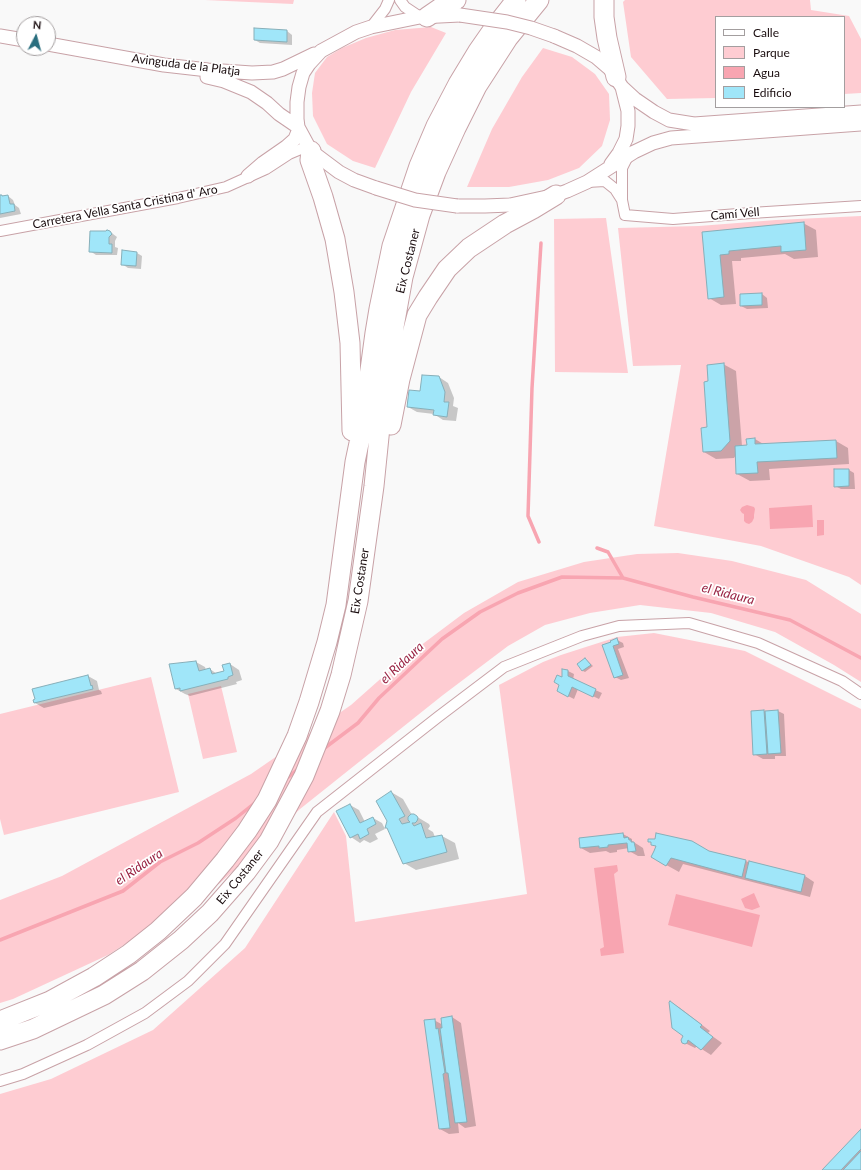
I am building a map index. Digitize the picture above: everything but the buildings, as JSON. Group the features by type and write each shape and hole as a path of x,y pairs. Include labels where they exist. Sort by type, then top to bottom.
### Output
{"highway":[{"name":"Eix Costaner","path":"0,1021 50,1001 94,977 129,954 158,931 194,897 225,860 247,831 267,800 297,736 327,642 336,605 355,462 362,429 379,309 392,246 419,166 436,126 458,84 478,51 516,0"},
{"name":"Eix Costaner","path":"0,1040 33,1029 104,995 142,971 180,940 210,913 246,872 269,841 304,776 330,711 358,601 374,486 388,360 403,277 420,215 436,172 477,86 508,38 539,0"},
{"path":"604,0 604,17 607,38 619,82"},
{"path":"424,17 440,8 458,8"},
{"path":"309,149 310,160 323,197 335,239 344,292 350,343 351,421 355,462"},
{"path":"374,486 390,432 400,379 415,322 417,315 428,297 447,269 469,248 505,224 556,195"}],"street":[{"path":"371,27 385,9 389,0"},
{"path":"400,0 405,7 424,17"},
{"path":"458,8 531,28 577,46 596,57 610,69 619,82 641,104 669,120 694,124 861,112"},
{"name":"Avinguda de la Platja","path":"56,45 164,65 234,72 273,72 295,64 356,32 371,27 424,17"},
{"path":"0,36 16,39"},
{"path":"321,51 308,64 303,73 297,102 297,119 299,128 309,149 339,172 354,180 415,200 457,206 510,205 556,195 587,182 608,167 653,143 671,138 861,124"},
{"path":"164,65 224,81 251,92 299,128"},
{"path":"608,167 619,153 626,139 628,126 628,111 619,82"},
{"path":"248,176 295,139 299,128"},
{"name":"Carretera Vella Santa Cristina d' Aro","path":"0,231 226,187 266,169 297,150 309,149"},
{"name":"Camí Vell","path":"628,156 622,168 622,200 625,215 673,219 861,206"},
{"name":"Camí Vell","path":"587,182 605,181 615,189 622,200"},
{"path":"0,1081 23,1074 87,1045 145,1013 188,981 225,944 317,812 504,667 582,636 619,626 689,623 758,642 842,681 861,694"}],"green space":[{"path":"205,0 294,0 293,4"},
{"path":"625,0 810,0 811,10 849,16 861,39 861,93 845,94 845,16 715,16 715,98 667,99 631,57 623,2"},
{"path":"431,27 446,33 411,92 375,168 353,161 327,144 313,116 312,93 315,73 327,57 342,48 366,38 395,30"},
{"path":"543,48 572,57 595,74 609,94 610,120 602,146 579,168 548,180 509,187 467,187 492,129 522,77"},
{"path":"861,216 861,585 849,577 761,546 654,526 681,365 633,366 618,228 699,226 776,220"},
{"path":"606,218 628,373 555,372 554,219"},
{"path":"678,553 732,561 806,580 861,614 861,682 775,632 711,613 640,605 590,613 545,625 508,646 443,695 300,809 220,883 108,955 13,999 0,1003 0,900 62,876 251,774 351,705 404,658 464,613 518,582 584,562 637,554"},
{"path":"654,633 745,651 861,709 861,1170 0,1170 0,1094 51,1079 153,1030 245,948 334,812 346,836 355,922 527,894 499,685 543,662 561,655 617,637"},
{"path":"151,677 179,792 4,835 0,819 0,714"},
{"path":"221,686 237,752 203,759 188,694"}],"water":[{"path":"747,505 754,507 755,509 754,518 749,524 744,521 744,514 740,510 742,507"},
{"path":"812,505 813,527 770,529 769,508"},
{"path":"817,520 824,520 824,535 817,536"},
{"path":"617,865 618,871 614,874 624,953 601,956 600,949 604,947 594,868"},
{"path":"754,893 760,907 752,910 745,908 741,899"},
{"path":"676,894 760,915 752,947 668,925"}],"waterway":[{"path":"539,542 528,516 532,388 541,243"},
{"path":"597,548 608,552 623,578"},
{"name":"el Ridaura","path":"322,750 358,723 379,698 442,639 480,612 518,593 562,577 623,578 693,597 790,620 861,658"},
{"name":"el Ridaura","path":"286,779 298,769"},
{"name":"el Ridaura","path":"0,940 123,891 160,862 198,843 236,818 256,802"}]}
